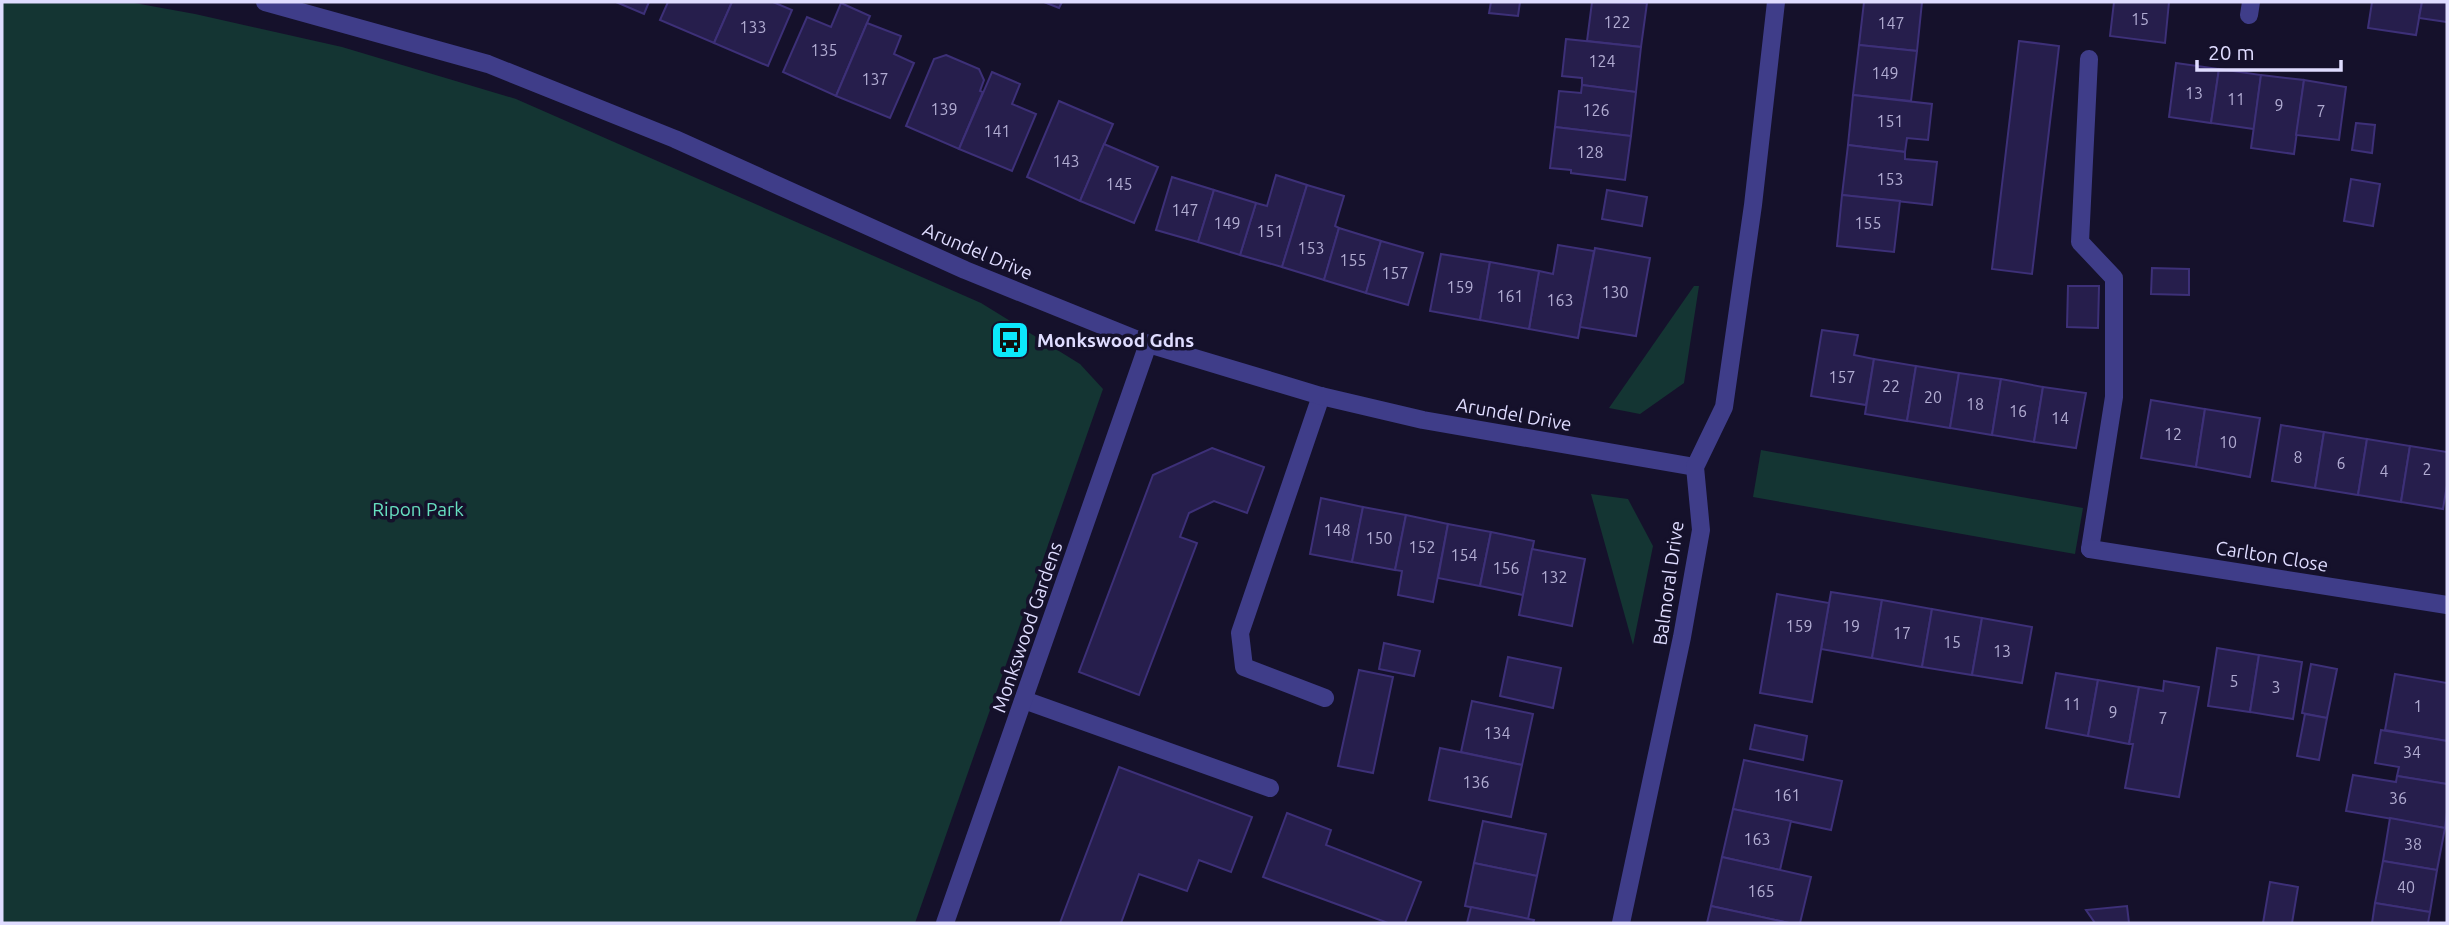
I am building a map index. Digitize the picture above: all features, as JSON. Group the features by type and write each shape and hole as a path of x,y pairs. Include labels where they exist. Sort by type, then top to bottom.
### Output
{"street":[{"name":"Arundel Drive","path":"265,2 488,64 675,139 965,270 1148,344 1321,396 1423,420 1695,467"},
{"path":"1695,467 1724,407 1753,205 1776,2"},
{"name":"Carlton Close","path":"2089,59 2080,242 2114,278 2114,397 2090,549 2447,605"},
{"name":"Monkswood Gardens","path":"945,923 1148,344"},
{"path":"1321,396 1240,633 1244,667 1325,698"},
{"name":"Balmoral Drive","path":"1621,923 1679,650 1701,530 1695,467"},
{"path":"1024,700 1270,788"}],"green space":[{"name":"Ripon Park","path":"2,2 129,2 195,14 342,47 516,99 981,303 1080,364 1103,389 915,923 2,923"},
{"path":"1694,286 1699,286 1684,383 1640,414 1609,408"},
{"path":"1761,450 2083,508 2075,554 1753,497"},
{"path":"1591,494 1628,499 1653,546 1633,645"}],"building":[{"path":"616,2 649,2 644,14"},
{"path":"668,2 732,2 714,43 660,20"},
{"path":"732,2 773,2 792,10 768,66 714,43"},
{"path":"1044,2 1062,2 1059,8"},
{"path":"1491,2 1520,2 1518,16 1489,13"},
{"path":"1592,2 1647,3 1641,47 1587,41"},
{"path":"1864,2 1922,2 1917,51 1859,45"},
{"path":"2114,2 2169,2 2165,43 2110,36"},
{"path":"2372,2 2422,2 2416,35 2368,28"},
{"path":"2422,2 2447,2 2447,22 2419,18"},
{"path":"841,3 870,16 836,96 783,72 807,17 831,27"},
{"path":"867,23 901,36 894,54 914,63 890,118 836,96"},
{"path":"1566,39 1641,47 1636,92 1582,85 1582,78 1562,76"},
{"path":"2019,41 2059,46 2032,274 1992,269"},
{"path":"1859,45 1917,51 1911,101 1853,95"},
{"path":"946,55 979,69 984,80 980,91 983,92 959,149 906,126 934,59"},
{"path":"2176,63 2219,69 2211,123 2169,117"},
{"path":"2219,69 2261,75 2254,129 2211,123"},
{"path":"992,72 1020,84 1012,104 1036,114 1012,171 959,149"},
{"path":"2261,75 2304,80 2294,154 2251,148"},
{"path":"2304,80 2346,87 2339,140 2296,135"},
{"path":"1582,85 1636,92 1631,136 1555,127 1559,91 1581,93"},
{"path":"1853,95 1932,104 1928,140 1907,138 1905,152 1848,145"},
{"path":"1059,101 1113,124 1080,201 1027,177"},
{"path":"2356,123 2375,125 2372,153 2352,150"},
{"path":"1555,127 1631,136 1625,180 1550,168"},
{"path":"1104,144 1158,167 1134,223 1080,201"},
{"path":"1848,145 1905,152 1905,159 1937,162 1932,205 1842,195"},
{"path":"1276,175 1307,185 1282,267 1240,255 1256,203 1267,206"},
{"path":"1172,177 1214,190 1198,242 1156,230"},
{"path":"2351,179 2380,184 2373,226 2344,221"},
{"path":"1307,185 1344,196 1335,226 1339,228 1324,280 1282,267"},
{"path":"1214,190 1256,203 1240,255 1198,242"},
{"path":"1607,190 1647,197 1642,226 1602,219"},
{"path":"1842,195 1900,201 1894,252 1837,246"},
{"path":"1339,228 1381,241 1366,293 1324,280"},
{"path":"1381,241 1423,253 1408,305 1366,293"},
{"path":"1558,245 1594,251 1578,338 1529,329 1539,271 1553,274"},
{"path":"1595,248 1650,258 1636,336 1580,327"},
{"path":"1441,254 1490,262 1480,320 1430,311"},
{"path":"1490,262 1539,271 1529,329 1480,320"},
{"path":"2152,268 2189,269 2189,295 2151,294"},
{"path":"2068,286 2099,286 2098,328 2067,327"},
{"path":"1822,330 1858,335 1854,355 1874,359 1866,405 1811,396"},
{"path":"1874,359 1916,366 1907,421 1865,414"},
{"path":"1916,366 1959,373 1950,428 1907,421"},
{"path":"1959,373 2001,379 1992,435 1950,428"},
{"path":"2001,379 2043,387 2034,442 1992,435"},
{"path":"2043,387 2086,393 2076,448 2034,442"},
{"path":"2151,400 2205,409 2196,467 2141,458"},
{"path":"2205,409 2260,418 2250,477 2196,467"},
{"path":"2281,425 2324,432 2315,488 2272,481"},
{"path":"2324,432 2367,439 2358,495 2315,488"},
{"path":"2367,439 2410,446 2401,502 2358,495"},
{"path":"2410,446 2447,452 2447,485 2443,509 2401,502"},
{"path":"1212,448 1264,467 1247,513 1214,501 1189,513 1180,537 1197,543 1139,695 1079,672 1153,475"},
{"path":"1321,498 1363,507 1352,562 1310,554"},
{"path":"1363,507 1406,515 1395,570 1352,562"},
{"path":"1406,515 1448,524 1433,602 1398,595 1402,571 1395,570"},
{"path":"1448,524 1491,532 1480,586 1438,578"},
{"path":"1491,532 1534,541 1523,595 1480,586"},
{"path":"1532,549 1585,559 1572,626 1519,615"},
{"path":"1831,592 1882,600 1872,658 1821,649"},
{"path":"1777,594 1829,603 1812,702 1760,693"},
{"path":"1882,600 1932,609 1922,667 1872,658"},
{"path":"1932,609 1982,618 1972,675 1922,667"},
{"path":"1982,618 2032,627 2022,683 1972,675"},
{"path":"1384,643 1420,651 1414,676 1379,669"},
{"path":"2217,648 2259,655 2250,712 2208,706"},
{"path":"2259,655 2302,662 2293,719 2250,712"},
{"path":"1508,657 1561,668 1553,708 1500,696"},
{"path":"2311,664 2337,669 2327,718 2302,713"},
{"path":"1359,670 1393,677 1373,773 1338,766"},
{"path":"2056,673 2098,680 2088,736 2046,728"},
{"path":"2395,674 2447,683 2447,741 2385,730"},
{"path":"2098,680 2139,687 2129,744 2088,736"},
{"path":"2164,681 2199,687 2179,797 2125,788 2139,687 2163,691"},
{"path":"1472,701 1533,714 1522,765 1461,752"},
{"path":"2305,714 2327,718 2319,760 2297,756"},
{"path":"1755,725 1807,736 1803,760 1750,749"},
{"path":"2381,730 2447,741 2447,784 2397,776 2399,767 2375,763"},
{"path":"1440,748 1522,765 1511,817 1429,800"},
{"path":"1744,760 1842,781 1831,830 1733,809"},
{"path":"1119,767 1252,817 1231,872 1199,860 1187,891 1139,874 1121,923 1060,923"},
{"path":"2353,775 2396,782 2397,776 2447,784 2445,828 2346,811"},
{"path":"1733,809 1791,821 1780,870 1722,857"},
{"path":"1287,813 1331,830 1326,845 1421,882 1405,923 1388,923 1263,877"},
{"path":"2390,818 2445,828 2437,870 2383,861"},
{"path":"1483,821 1546,834 1537,876 1474,863"},
{"path":"1722,857 1811,877 1800,923 1711,906"},
{"path":"2383,861 2437,870 2430,912 2375,903"},
{"path":"1474,863 1537,876 1528,919 1465,906"},
{"path":"2270,882 2298,887 2292,923 2263,923"},
{"path":"2375,903 2430,912 2428,923 2372,923"},
{"path":"1711,906 1789,923 1707,923"},
{"path":"2127,906 2129,923 2095,923 2086,910"},
{"path":"1471,907 1534,920 1533,923 1467,923"}],"place":[{"name":"Monkswood Gdns","path":"1010,340"}]}
